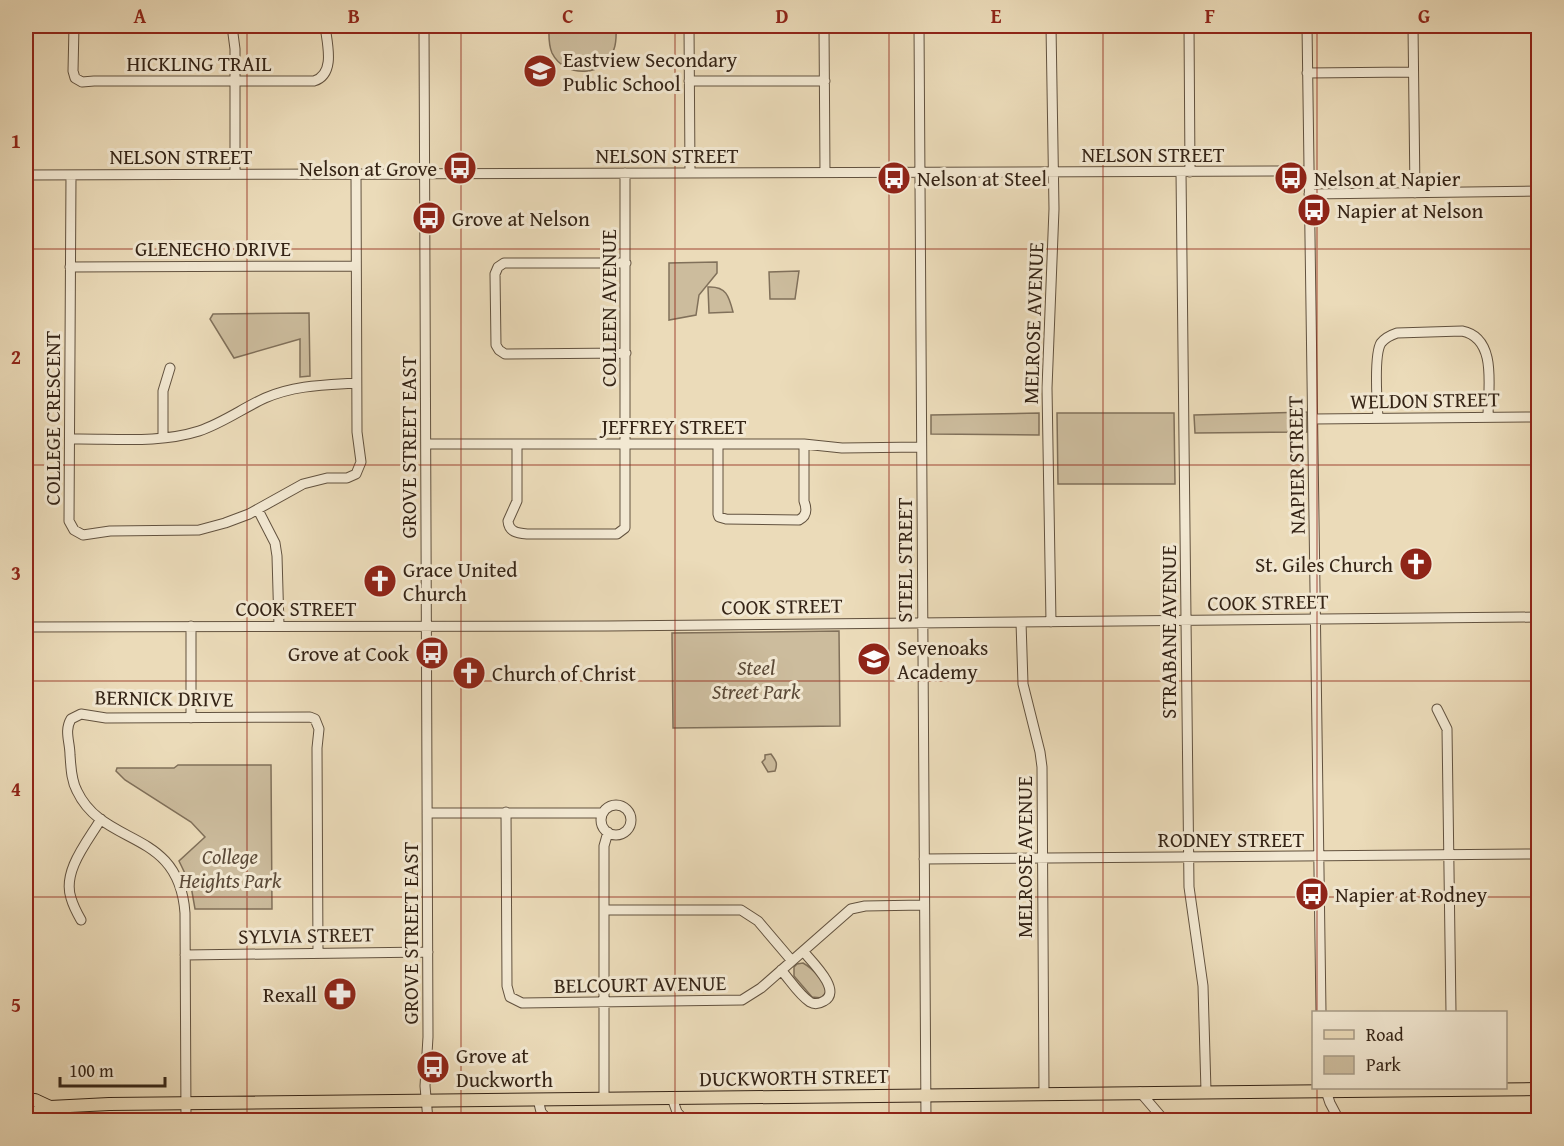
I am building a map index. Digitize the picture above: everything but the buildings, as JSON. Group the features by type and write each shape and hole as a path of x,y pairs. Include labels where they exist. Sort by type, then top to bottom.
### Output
{"main road":[{"name":"DUCKWORTH STREET","path":"26,1100 35,1100 50,1107 1325,1089 1539,1089"},
{"name":"DUCKWORTH STREET","path":"26,1114 41,1112 50,1107"}],"street":[{"name":"HICKLING TRAIL","path":"74,26 73,71 75,78 82,82 314,81 320,79 328,68 325,26"},
{"path":"232,26 235,49 235,174"},
{"name":"GROVE STREET EAST","path":"424,26 428,952 426,1102 428,1120"},
{"path":"689,26 690,172"},
{"path":"824,26 825,172"},
{"name":"STEEL STREET","path":"919,26 926,1120"},
{"name":"MELROSE AVENUE","path":"1051,622 1047,388 1054,236 1052,26"},
{"name":"STRABANE AVENUE","path":"1189,26 1185,172 1185,621 1188,857 1191,908 1203,986 1206,1091"},
{"name":"NAPIER STREET","path":"1307,26 1321,1011"},
{"path":"1413,26 1415,193"},
{"path":"1307,73 1413,72"},
{"path":"689,81 825,81"},
{"name":"NELSON STREET","path":"26,175 1309,171"},
{"name":"COLLEEN AVENUE","path":"517,444 517,501 508,521 510,528 520,534 612,534 622,532 626,522 625,173"},
{"name":"COLLEGE CRESCENT","path":"70,175 69,520 74,530 83,535 110,531 199,530 236,520 303,484 327,478 347,478 356,474 361,462 357,432 356,383 356,174"},
{"path":"1309,194 1539,191"},
{"path":"626,263 504,263 498,267 495,274 496,345 505,354 626,353"},
{"name":"GLENECHO DRIVE","path":"70,267 356,266"},
{"path":"1378,418 1377,363 1380,344 1387,337 1397,333 1462,332 1470,333 1484,345 1488,376 1488,417"},
{"path":"163,438 163,391 170,368"},
{"path":"70,439 163,438 187,434 216,425 264,399 283,392 313,385 356,383"},
{"name":"WELDON STREET","path":"1313,419 1539,417"},
{"name":"JEFFREY STREET","path":"426,444 804,444 842,448 921,447"},
{"path":"718,445 719,517 799,520 804,516 806,509 804,444"},
{"path":"258,510 275,543 279,626"},
{"name":"COOK STREET","path":"26,627 426,627 1539,617"},
{"name":"MELROSE AVENUE","path":"1021,622 1023,684 1041,759 1044,1093"},
{"path":"191,626 191,718"},
{"path":"1437,709 1447,729 1451,1011"},
{"name":"BERNICK DRIVE","path":"186,1120 184,901 179,883 171,868 150,847 101,819 84,803 72,778 67,732 70,719 81,714 106,718 310,717 315,719 318,724 318,953"},
{"path":"610,806 625,808 631,821 627,830 618,835 608,832 603,826 603,813 610,806"},
{"name":"BELCOURT AVENUE","path":"506,812 507,986 510,997 522,1003 736,1001 749,997 851,909 865,906 924,905"},
{"path":"427,813 603,813"},
{"path":"81,920 70,896 69,882 77,859 101,819"},
{"path":"604,1098 604,846 608,832"},
{"name":"RODNEY STREET","path":"924,859 1539,854"},
{"path":"604,910 741,910 758,921 792,961"},
{"path":"781,970 808,1001 815,1004 828,999 829,985 803,951"},
{"name":"SYLVIA STREET","path":"185,955 428,952"},
{"path":"1325,1089 1339,1120"},
{"path":"1140,1092 1164,1120"},
{"path":"672,1098 677,1112 684,1120"},
{"path":"538,1099 541,1112 548,1120"}],"green space":[{"path":"26,26 29,26 26,220"},
{"path":"549,26 616,26 614,49 610,58 603,65 585,71 575,71 558,61 552,53 549,43"},
{"path":"717,262 717,273 699,295 696,315 669,320 669,263"},
{"path":"799,271 795,299 770,299 769,272"},
{"path":"708,287 719,288 726,293 733,312 709,313"},
{"path":"309,313 310,376 300,377 300,339 234,358 210,319 213,314"},
{"path":"1307,412 1307,432 1195,433 1194,415"},
{"path":"1039,413 1039,435 931,434 931,415"},
{"path":"1057,413 1174,413 1175,484 1058,484"},
{"name":"Steel Street Park","path":"839,631 840,726 673,728 672,633"},
{"path":"771,754 776,766 775,771 768,772 762,762 765,755"},
{"name":"College Heights Park","path":"178,765 271,765 272,909 195,909 191,886 179,861 205,837 191,822 125,780 116,771 117,768 174,768"},
{"path":"803,963 814,971 824,984 827,992 822,998 812,997 794,976 794,967"}],"waterway":[{"path":"611,1115 616,1120"}],"place":[{"name":"Eastview Secondary Public School","path":"540,71"},
{"name":"Nelson at Grove","path":"460,168"},
{"name":"Nelson at Steel","path":"894,178"},
{"name":"Nelson at Napier","path":"1291,178"},
{"name":"Napier at Nelson","path":"1314,210"},
{"name":"Grove at Nelson","path":"429,218"},
{"name":"St. Giles Church","path":"1416,564"},
{"name":"Grace United Church","path":"380,581"},
{"name":"Grove at Cook","path":"432,653"},
{"name":"Sevenoaks Academy","path":"874,659"},
{"name":"Church of Christ","path":"469,673"},
{"name":"Napier at Rodney","path":"1312,894"},
{"name":"Rexall","path":"340,994"},
{"name":"Grove at Duckworth","path":"433,1067"}]}
